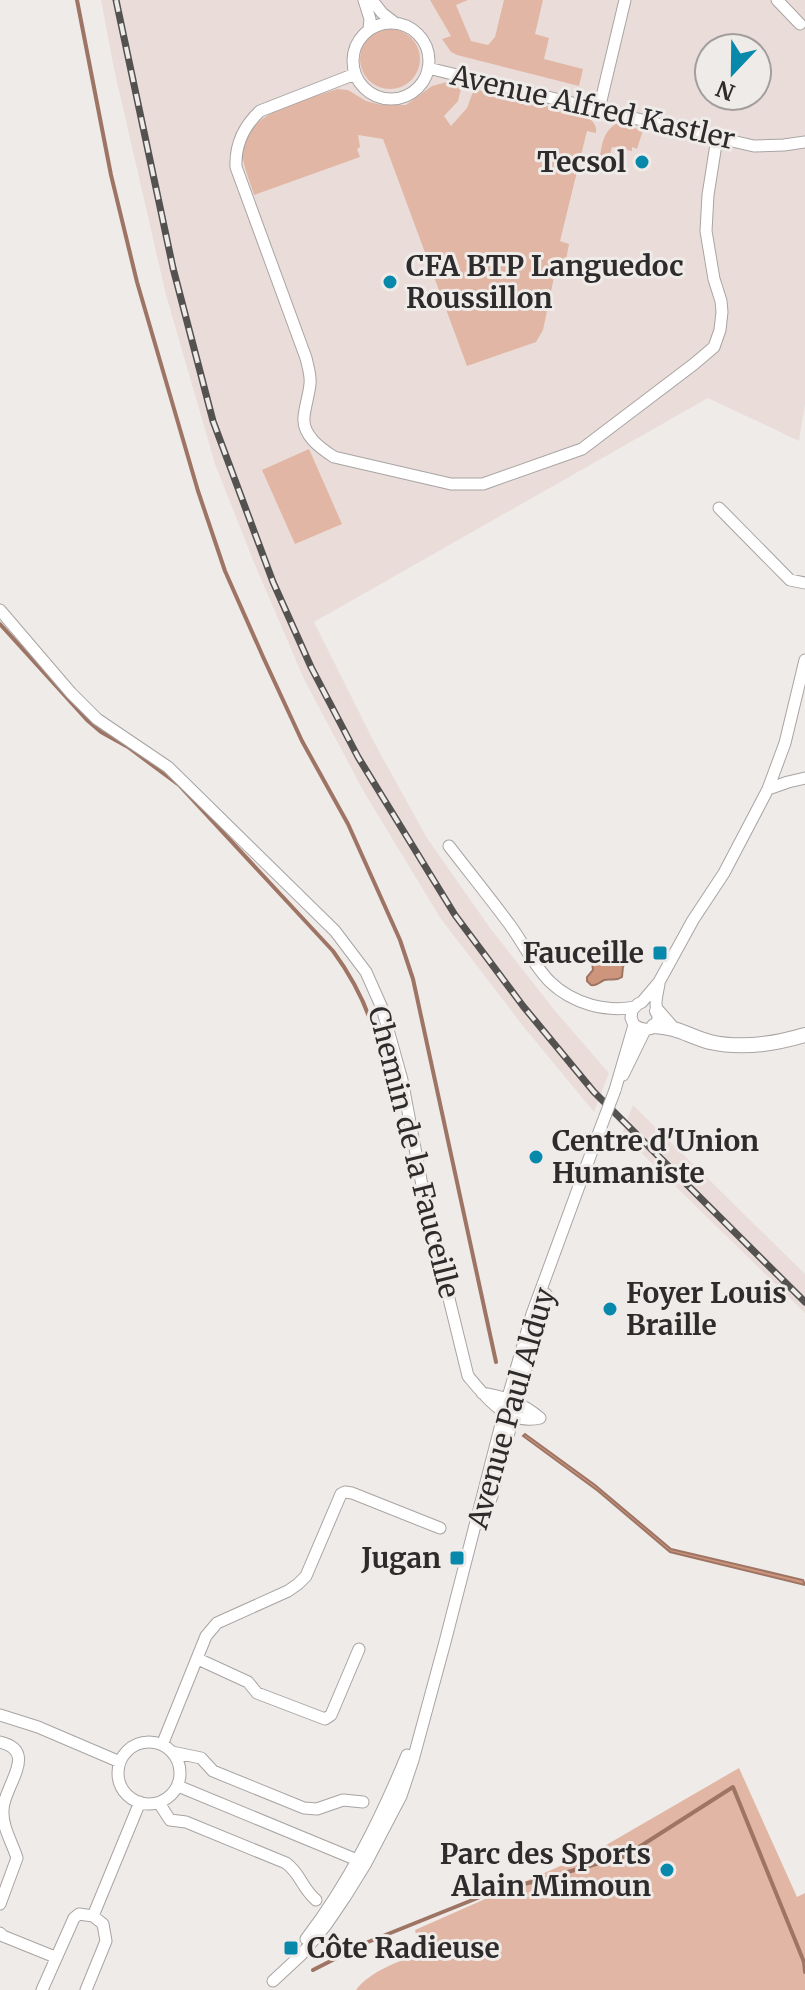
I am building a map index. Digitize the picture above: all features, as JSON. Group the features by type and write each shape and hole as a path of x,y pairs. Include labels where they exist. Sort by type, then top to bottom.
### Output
{"street":[{"path":"364,0 370,19 369,29"},
{"path":"372,0 382,13 395,23 413,30 421,38 428,56 428,68 421,84 406,96 394,99 376,96 363,87 355,74 353,54 359,38 369,29 395,23"},
{"path":"599,109 625,0"},
{"path":"777,0 800,24"},
{"name":"Avenue Alfred Kastler","path":"428,68 754,146 805,142"},
{"path":"355,74 260,111 248,122 236,152 236,167 306,358 310,389 303,421 309,435 319,447 334,457 451,484 483,484 582,449 714,347 722,312 706,231 717,138"},
{"path":"719,508 790,580 805,583"},
{"name":"Chemin de la Fauceille","path":"0,610 97,719 168,767 335,931 366,972 382,1008 402,1080 425,1201 468,1376 482,1393 509,1415"},
{"path":"768,789 785,743 805,660"},
{"path":"768,789 805,778"},
{"name":"Avenue Paul Alduy","path":"270,1986 326,1925 401,1796 509,1415 532,1314 615,1090 659,982 693,920 724,873 768,789"},
{"path":"449,846 542,974 560,992 577,1001 644,1016 710,1042 740,1045 779,1043 805,1035"},
{"path":"482,1393 512,1400 540,1418 523,1420 509,1415"},
{"path":"162,1745 206,1636 217,1623 288,1591 306,1576 341,1494 352,1493 440,1528"},
{"path":"198,1659 248,1682 257,1693 325,1719 331,1715 359,1649"},
{"path":"0,1715 38,1727 120,1762"},
{"path":"0,1742 11,1744 18,1754 18,1768 2,1806 3,1831 17,1858 0,1904"},
{"path":"172,1752 180,1768 178,1786 167,1799 159,1803 140,1802 132,1799 121,1787 120,1762 126,1753 142,1743 152,1742 172,1752 201,1758 213,1771 304,1808 317,1809 343,1800 363,1802"},
{"path":"178,1786 362,1862"},
{"path":"93,1916 140,1802"},
{"path":"159,1803 170,1820 186,1822 286,1863 296,1870 307,1892 316,1900"},
{"path":"42,1990 55,1957 74,1918 79,1914 93,1916 103,1924 106,1941 86,1990"},
{"path":"0,1933 55,1957"}],"shaded area":[{"path":"101,0 805,0 805,404 799,441 708,398 314,622 375,744 427,838 490,928 609,1073 594,1112 441,919 364,792 304,679 215,464 166,295"},
{"path":"430,0 468,0 456,5 471,41 488,45 495,37 504,0 543,0 535,34 549,38 544,59 583,69 579,86 451,52 442,39 451,36"},
{"path":"390,29 401,31 411,38 418,48 418,70 411,80 401,87 390,89 379,87 369,80 362,70 360,59 362,48 369,38 379,31"},
{"path":"447,82 462,85 458,101 444,116 451,126 467,108 474,89 584,115 593,122 596,130 596,133 587,131 560,241 569,244 566,260 558,258 543,330 536,342 467,366 383,139 358,135 360,157 254,195 243,159 244,143 251,130 261,120 291,104 337,89 348,90 366,101 382,105 406,105 432,86"},
{"path":"616,124 643,130 637,149 612,147 608,164 599,161 601,150 605,136"},
{"path":"309,449 342,524 295,544 262,470"},
{"path":"615,939 622,948 635,951 636,960 623,966 622,977 591,985 587,977 593,970 592,962 601,958 598,951"},
{"path":"633,1105 805,1274 805,1313 622,1134"},
{"path":"525,1434 595,1485 671,1549 803,1580 805,1585 670,1552 598,1491 523,1436"},
{"name":"Parc des Sports Alain Mimoun","path":"739,1768 797,1897 805,1893 805,1990 356,1990 385,1968 421,1955 415,1930 601,1848"}],"waterway":[{"path":"77,0 111,175 137,282 198,491 225,571 302,741 348,824 400,940 413,979 496,1362"},
{"path":"0,624 87,720 179,785 333,951 364,1004 381,1063"},
{"path":"313,1970 368,1942 485,1895 625,1856 733,1787 804,1962 805,1972"}],"railway":[{"path":"116,0 173,268 213,421 273,582 311,667 358,757 455,915 523,1006 594,1092 805,1302"}],"place":[{"name":"Tecsol","path":"642,162"},
{"name":"CFA BTP Languedoc Roussillon","path":"390,282"},
{"name":"Fauceille","path":"660,953"},
{"name":"Centre d'Union Humaniste","path":"536,1157"},
{"name":"Foyer Louis Braille","path":"610,1309"},
{"name":"Jugan","path":"457,1558"},
{"name":"Parc des Sports Alain Mimoun","path":"667,1870"},
{"name":"Côte Radieuse","path":"291,1948"}]}
